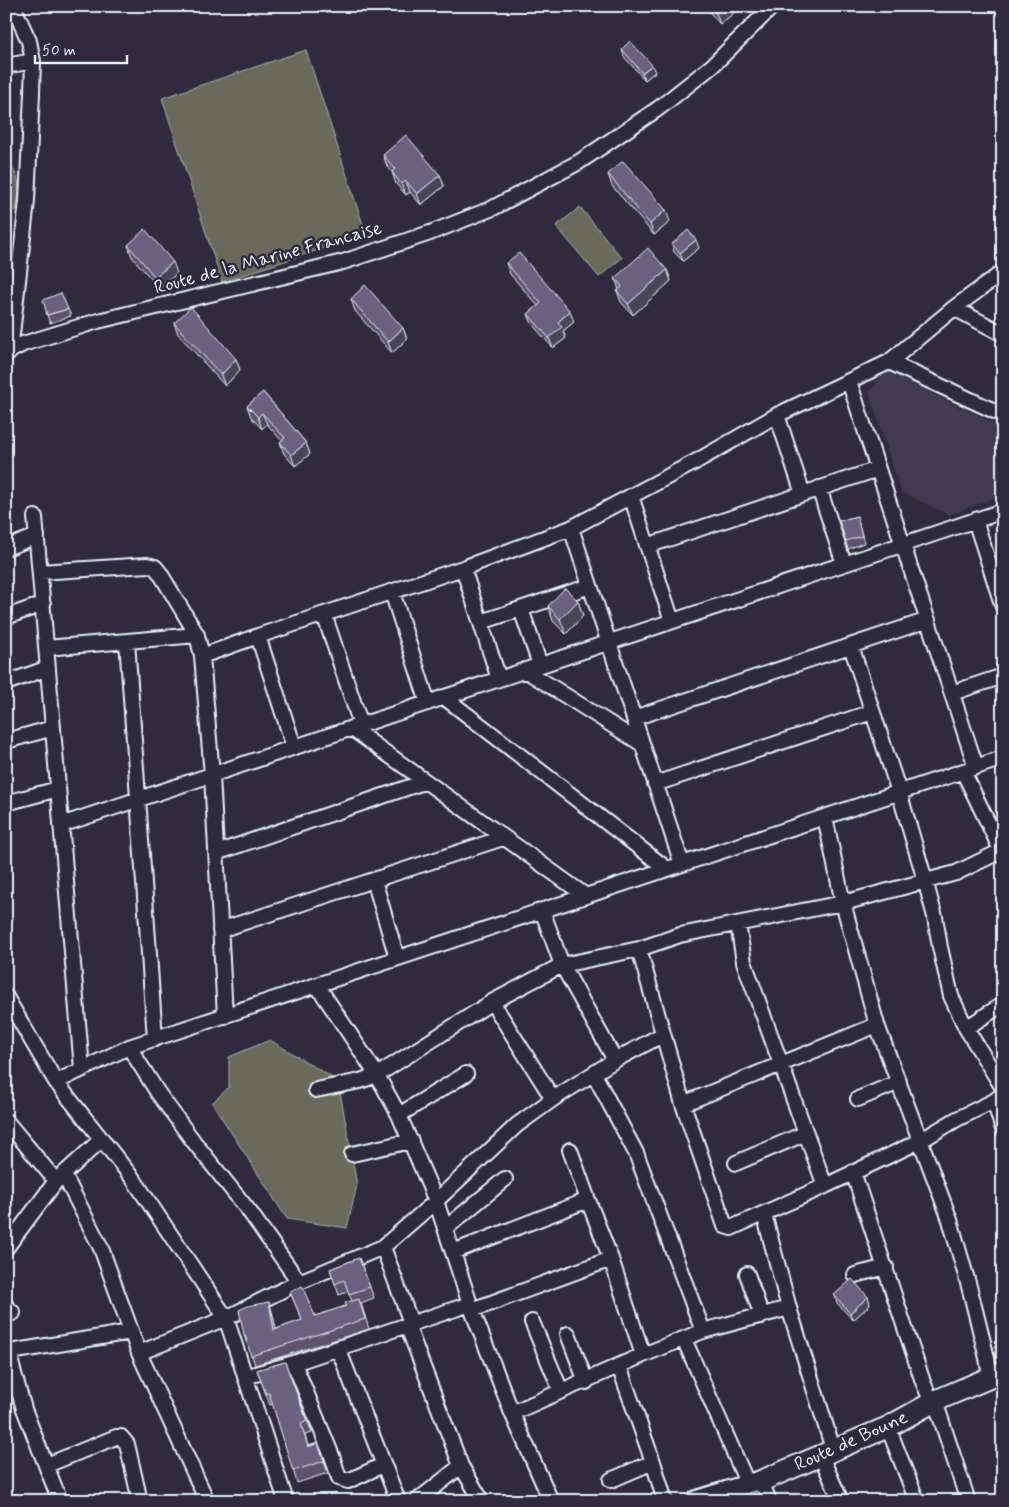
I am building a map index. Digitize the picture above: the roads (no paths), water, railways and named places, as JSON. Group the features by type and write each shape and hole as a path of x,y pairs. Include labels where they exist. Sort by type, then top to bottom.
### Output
{"street":[{"path":"8,353 27,201 33,62 29,41 13,6"},
{"name":"Route de la Marine Francaise","path":"8,353 23,344 98,321 343,262 430,233 493,208 579,162 659,108 712,66 773,6"},
{"path":"6,66 33,62"},
{"path":"202,656 463,568 571,528 697,461 777,415 889,362 954,308 1003,272"},
{"path":"954,308 1003,334"},
{"path":"889,362 1003,415"},
{"path":"316,1090 360,1081 377,1075 492,1002 562,965 639,949 680,935 843,903 956,873 1002,852 969,769 952,693 849,381"},
{"path":"777,415 803,494"},
{"path":"647,546 878,469"},
{"path":"819,488 844,564"},
{"path":"631,496 672,621"},
{"path":"62,825 1003,511"},
{"path":"35,517 82,1069"},
{"path":"975,520 1003,607"},
{"path":"571,528 682,864"},
{"path":"6,548 37,536"},
{"path":"40,572 147,565 155,567 160,572 197,635 202,656 212,775 225,1016"},
{"path":"463,568 499,679"},
{"path":"481,622 590,586"},
{"path":"392,592 428,703"},
{"path":"6,617 43,604"},
{"path":"521,609 540,665"},
{"path":"324,614 356,727 424,782 586,896"},
{"path":"634,718 928,620"},
{"path":"46,648 197,635"},
{"path":"258,636 294,747"},
{"path":"127,641 155,1038"},
{"path":"851,646 899,792 925,880 935,917 951,996 966,1028 1003,1088"},
{"path":"6,683 48,668"},
{"path":"525,670 642,744"},
{"path":"952,693 1003,676"},
{"path":"444,697 667,869"},
{"path":"655,784 872,712"},
{"path":"6,741 53,728"},
{"path":"56,1082 129,1047 155,1038 1003,758"},
{"path":"216,852 424,782"},
{"path":"6,803 58,789"},
{"path":"824,817 843,903 876,1025 950,1220 987,1358 996,1375"},
{"path":"220,930 503,838"},
{"path":"374,880 397,958"},
{"path":"542,910 562,965 615,1060"},
{"path":"738,924 744,962 825,1186"},
{"path":"639,949 683,1104 725,1226 731,1228 825,1186 920,1141 998,1097 1003,1129"},
{"path":"317,985 377,1075 400,1115 436,1201 471,1307 512,1413 551,1501"},
{"path":"6,997 56,1082 134,1180 226,1318 286,1501"},
{"path":"492,1002 553,1099"},
{"path":"966,1028 1003,1004"},
{"path":"683,1104 876,1025"},
{"path":"139,1353 226,1318 299,1282 384,1247 436,1201 503,1137 553,1099 615,1060 662,1035"},
{"path":"129,1047 168,1107 249,1211 299,1282"},
{"path":"400,1115 466,1074"},
{"path":"594,1074 636,1153 703,1331"},
{"path":"858,1099 899,1082"},
{"path":"6,1121 60,1178 101,1248 139,1353 207,1501"},
{"path":"736,1164 806,1133"},
{"path":"6,1248 60,1178 102,1139"},
{"path":"352,1154 411,1141"},
{"path":"570,1150 612,1259 643,1355"},
{"path":"853,1172 923,1382 930,1398 935,1401 968,1501"},
{"path":"446,1228 505,1179"},
{"path":"453,1252 588,1200"},
{"path":"764,1214 841,1501"},
{"path":"384,1247 409,1324 462,1466 482,1501"},
{"path":"245,1377 294,1363 409,1324 471,1307 612,1259"},
{"path":"855,1275 886,1267"},
{"path":"747,1274 762,1316"},
{"path":"512,1413 586,1382 643,1355 703,1331 789,1308"},
{"path":"532,1322 561,1391"},
{"path":"60,1501 24,1408 11,1363 12,1356 16,1351 131,1332"},
{"path":"568,1334 586,1382"},
{"path":"684,1339 754,1483 769,1501"},
{"path":"338,1348 398,1501"},
{"path":"294,1363 339,1478 348,1481 383,1465"},
{"path":"619,1366 653,1462 664,1501"},
{"name":"Route de Boune","path":"697,1501 754,1483 888,1427 935,1401 996,1375"},
{"path":"888,1427 917,1501"},
{"path":"47,1465 116,1437 122,1437 127,1444 140,1501"},
{"path":"611,1480 653,1462"},
{"path":"417,1501 462,1466"}]}
